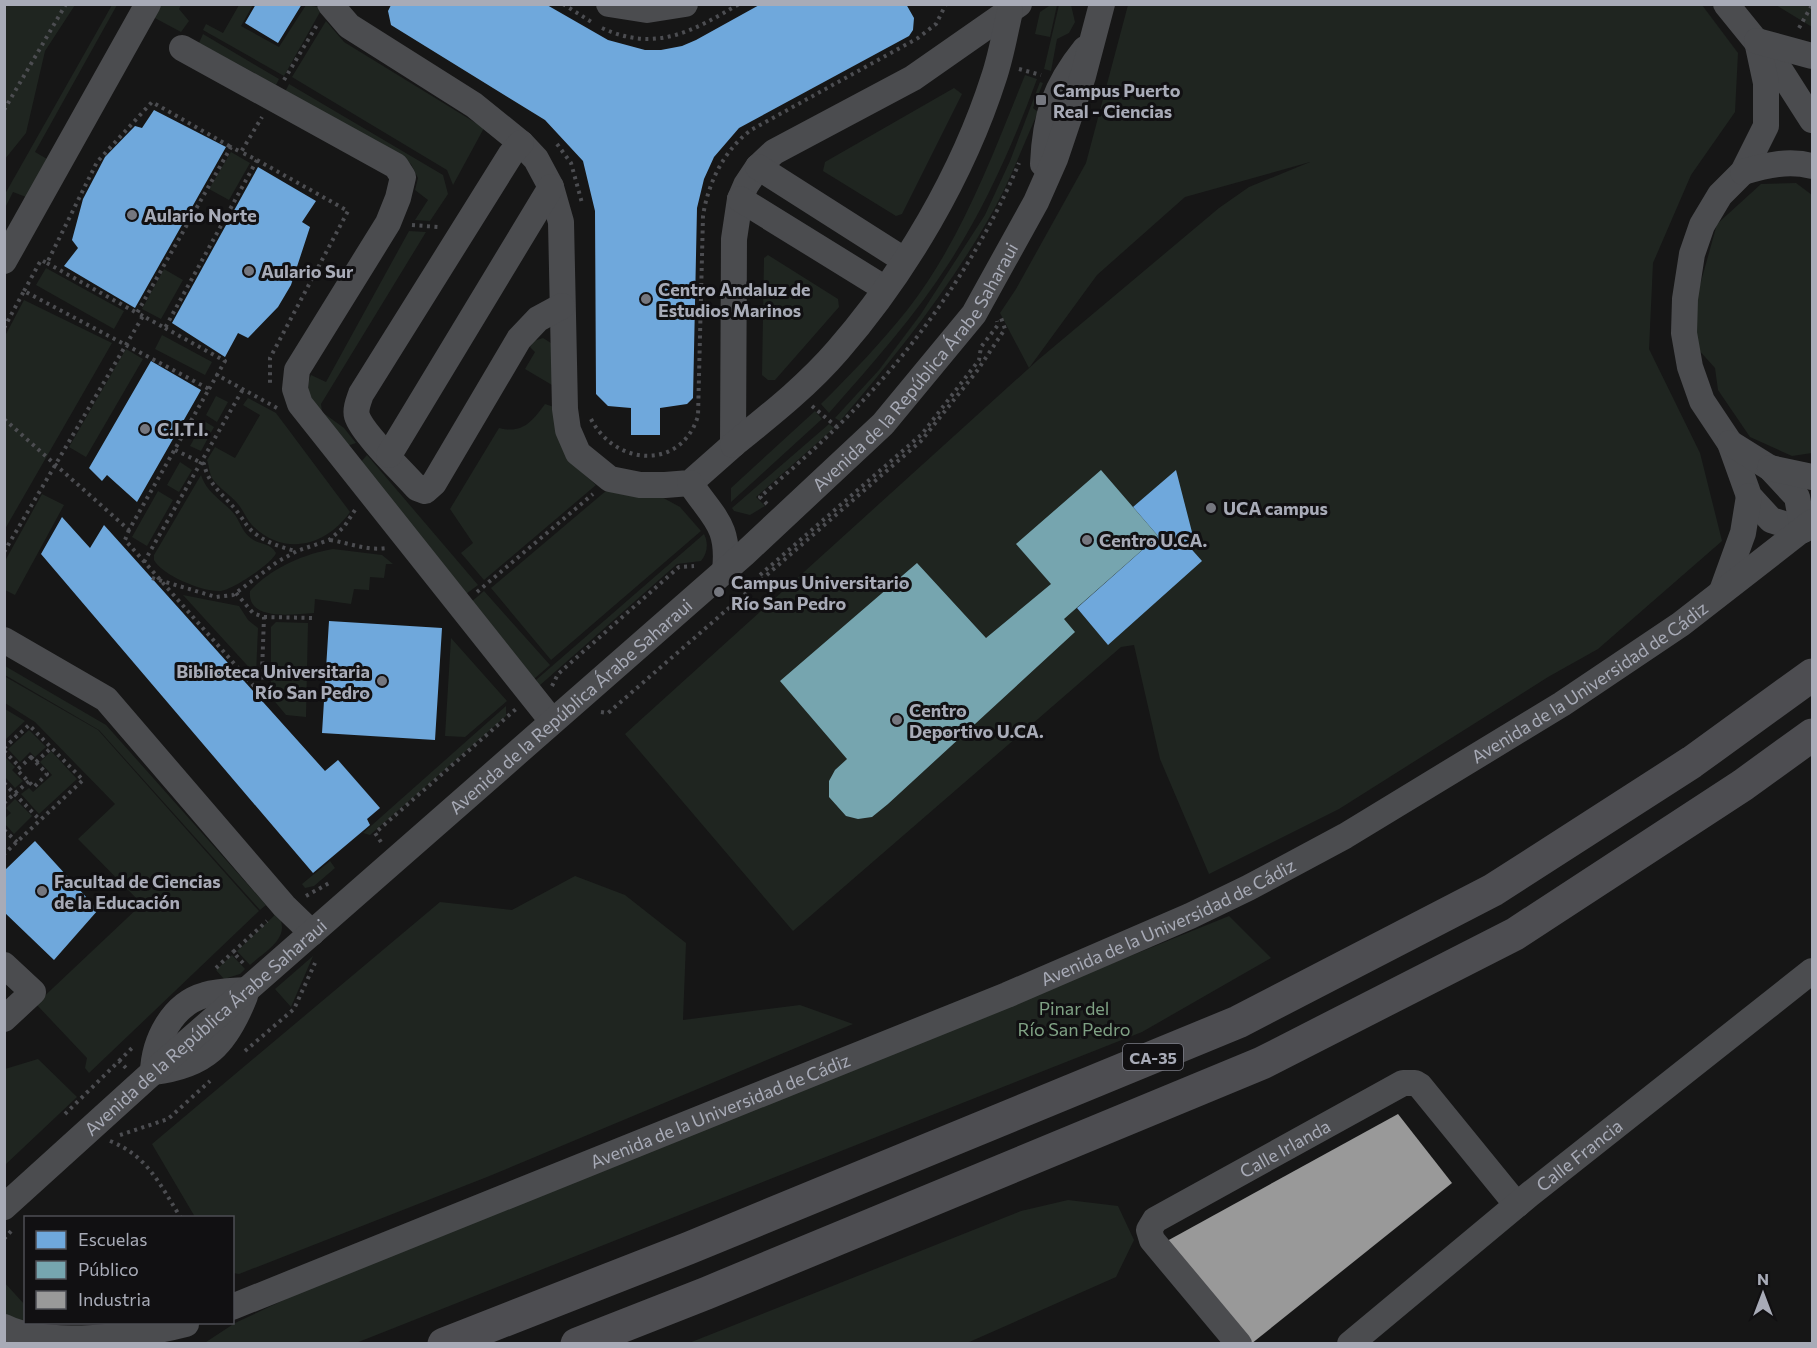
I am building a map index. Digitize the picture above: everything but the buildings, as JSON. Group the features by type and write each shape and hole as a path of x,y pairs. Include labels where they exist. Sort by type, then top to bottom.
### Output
{"highway":[{"name":"CA-35","path":"444,1344 689,1248 1238,1022 1493,890 1692,762 1812,675"},
{"name":"CA-35","path":"577,1344 707,1293 1262,1063 1515,934 1743,785 1812,735"}],"street":[{"path":"4,261 148,4"},
{"path":"609,4 647,10 685,4"},
{"name":"Avenida de la República Árabe Saharaui","path":"4,1207 153,1072 725,571 765,524 884,424 974,314 1043,186 1055,159 1095,37 1102,4"},
{"path":"1726,4 1782,73 1812,120"},
{"path":"733,445 734,239 740,199 758,167 774,152 794,140 913,78 1010,7"},
{"path":"325,13 474,105 521,143 536,159 551,187 561,222 562,306 568,430 578,453 610,479 640,485 690,483 792,397 839,350 904,260 960,164 994,77 1010,7"},
{"path":"1757,41 1812,56"},
{"path":"1731,443 1770,468 1797,497 1808,526 1771,520 1749,496 1731,443 1702,401 1690,367 1684,333 1685,299 1692,254 1702,225 1720,195 1743,172 1766,126 1766,83 1757,41"},
{"path":"182,48 396,166 403,177 402,186 388,223 297,370 295,389 300,404 552,721"},
{"path":"521,143 511,154 361,394 357,405 357,416 417,488 425,491 434,483 519,339 538,319 562,306"},
{"path":"1743,172 1766,165 1797,162 1812,166"},
{"path":"758,167 904,260"},
{"path":"347,463 380,446 551,187"},
{"path":"740,199 884,288"},
{"path":"1770,468 1812,477"},
{"path":"690,483 723,528 727,542 725,571"},
{"path":"1722,591 1743,533 1749,496"},
{"path":"723,528 739,535 765,524"},
{"name":"Avenida de la Universidad de Cádiz","path":"234,1306 1006,995 1209,907 1345,836 1562,704 1681,624 1808,526"},
{"path":"4,640 106,699 284,906 312,933"},
{"path":"4,965 33,992 4,1019"},
{"name":"Calle Francia","path":"1350,1344 1517,1205 1812,970"},
{"name":"Calle Irlanda","path":"1239,1344 1152,1240 1149,1230 1155,1221 1403,1083 1415,1083 1420,1086 1517,1205"},
{"path":"4,1327 20,1334 80,1341 116,1340 184,1324"},
{"path":"131,1344 185,1324"}],"path":[{"path":"4,110 66,4"},
{"path":"590,415 600,432 626,454 637,456 665,453 686,442 694,430 698,416 703,216 711,186 727,154 738,140 751,130 918,38 936,24 946,4"},
{"path":"1798,30 1812,5"},
{"path":"241,152 325,13"},
{"path":"1014,72 1015,68 1050,78"},
{"path":"47,263 97,162 152,102 348,211 270,357 272,392"},
{"path":"550,137 571,163 582,205"},
{"path":"137,312 231,147"},
{"path":"765,524 771,508 760,497 837,427 899,358 951,288 995,213 1022,155"},
{"path":"165,328 257,160"},
{"path":"388,223 464,230"},
{"path":"4,327 41,260 225,361 125,540 261,694"},
{"path":"24,291 209,389"},
{"path":"4,552 143,316"},
{"path":"217,375 278,408"},
{"path":"144,562 243,389"},
{"path":"792,397 812,405 837,427 881,476"},
{"path":"273,398 285,417"},
{"path":"4,419 57,463 129,530"},
{"path":"176,450 202,463 214,487 239,513 249,529 270,542 297,551"},
{"path":"462,605 610,479"},
{"path":"350,502 362,517"},
{"path":"152,578 216,597 236,593 261,573 297,551 329,540 344,527 356,509"},
{"path":"329,540 349,543 360,548 388,548"},
{"path":"381,540 395,556"},
{"path":"373,848 382,841 375,832 518,707 522,711 551,689 558,674 679,567 699,566"},
{"path":"236,593 253,613 264,618 313,618"},
{"path":"261,700 264,618"},
{"path":"4,854 82,780 28,725 4,750 20,767"},
{"path":"36,762 51,748"},
{"path":"31,757 47,774 34,787 17,770 20,767 31,757"},
{"path":"4,803 28,781"},
{"path":"4,783 40,820"},
{"path":"4,830 17,842"},
{"path":"300,893 307,897 312,895 338,876"},
{"path":"107,1139 128,1148 144,1161 180,1216"}],"green space":[{"path":"1052,4 1057,5 1050,37 1035,34 1040,12"},
{"path":"4,5 75,5 45,51 26,133 5,159"},
{"path":"112,5 117,5 35,152 47,159 26,197 13,192 5,208 5,194"},
{"path":"157,5 181,5 179,9 189,21 181,32 153,17"},
{"path":"239,5 253,5 241,26 279,47 306,5 318,7 320,12 284,76 203,30 206,24 223,33"},
{"path":"1059,5 1071,5 1075,22 1069,33 1057,39 1051,71 1044,69"},
{"name":"UCA campus","path":"1128,5 1702,5 1738,53 1735,112 1691,175 1653,263 1649,349 1700,453 1722,541 1598,649 1548,677 1339,809 1209,874 1160,759 1134,645 1121,647 793,931 625,734 1038,360 1219,208 1249,187 1310,162 1185,197 1097,275 1029,368 1000,313 1016,289 1086,163"},
{"path":"1776,5 1812,5 1812,27"},
{"path":"326,21 344,42 484,128 453,185 447,170 292,77"},
{"path":"203,34 279,79 276,85 199,43"},
{"path":"1025,75 1037,79 999,172 964,238 908,320 829,413 821,404 898,322 927,283 944,255 974,196"},
{"path":"1040,82 1043,83 1033,108 1038,112 1002,194 972,247 900,349 840,421 835,418 879,370 921,314 985,215 1010,161"},
{"path":"289,84 443,175 448,194 430,221 415,220 428,200 415,190 418,178 411,164 285,92"},
{"path":"954,88 962,94 902,214 896,216 823,171 825,162"},
{"path":"231,152 250,163 229,200 209,189"},
{"path":"1796,183 1812,195 1812,453 1792,456 1750,437 1718,390 1715,368 1697,348 1697,296 1717,224 1761,184"},
{"path":"409,231 426,232 321,404 322,412 344,428 356,443 344,447 317,414 312,404 308,385 311,375 326,382"},
{"path":"768,255 838,299 839,307 775,380 768,380 762,375 764,258"},
{"path":"46,268 124,311 114,329 36,285"},
{"path":"164,269 183,280 161,319 142,309"},
{"path":"24,300 112,343 5,529 5,336"},
{"path":"162,335 212,362 205,375 155,349"},
{"path":"543,338 551,343 552,385 525,369 535,352 530,347 534,341"},
{"path":"126,349 143,359 86,457 69,447"},
{"path":"216,396 228,402 217,422 206,415"},
{"path":"248,398 276,413 350,512 341,523 318,539 292,544 279,542 266,536 252,525 238,504 212,478 207,460 215,447 235,458 260,415 243,405"},
{"path":"545,404 554,407 577,468 596,485 484,580 461,553 473,543 450,509 499,428 514,429 526,425"},
{"path":"815,411 822,419 731,502 731,488"},
{"path":"204,421 214,427 201,451 190,446"},
{"path":"829,424 834,428 756,497 765,506 750,515 734,511 732,508"},
{"path":"367,455 478,585 466,594 360,463"},
{"path":"180,462 192,470 179,492 167,485"},
{"path":"201,475 211,492 235,515 246,534 255,541 271,547 276,553 268,563 251,576 220,591 203,589 183,582 158,566 154,560 154,555"},
{"path":"607,490 658,495 680,507 701,531 551,660 491,588"},
{"path":"158,491 173,500 147,546 132,537"},
{"path":"42,494 64,505 15,595 5,590 5,561"},
{"path":"704,534 707,549 701,561 677,564 539,686 536,680"},
{"path":"333,549 382,555 393,564 386,564 384,578 370,577 369,590 354,589 351,604 315,599 314,613 284,615 264,612 256,608 251,601 250,591 277,569 310,555"},
{"path":"484,591 550,665 534,679 470,603"},
{"path":"183,595 239,606 248,620 258,628 256,675"},
{"path":"276,622 308,623 306,717 286,715 271,697 271,627"},
{"path":"451,638 507,701 465,737 445,736"},
{"path":"5,666 106,725 266,905 260,910 99,730 5,675"},
{"path":"4,676 98,730 259,911 89,1073 85,1068 87,1058 36,1004 142,904 78,839 115,804 35,722 5,703"},
{"path":"506,706 506,716 370,835 363,833"},
{"path":"5,709 25,721 5,740"},
{"path":"29,730 46,747 35,757 30,752 20,762 8,749"},
{"path":"51,751 77,779 39,814 21,794 29,788 33,792 52,775 40,762"},
{"path":"4,756 15,767 12,770 23,781 15,788 5,777"},
{"path":"15,799 32,816 14,834 5,824 4,819 11,813 6,808"},
{"path":"330,861 335,868 314,886 305,888 302,884"},
{"path":"575,876 625,895 686,943 683,1020 800,1005 853,1024 487,1177 239,1274 234,1273 234,1216 194,1216 152,1144 440,902 512,910"},
{"path":"277,913 282,929 280,936 250,965 237,951"},
{"name":"Pinar del Río San Pedro","path":"1229,916 1271,958 1142,1032 356,1343 203,1344 235,1323 301,1292"},
{"path":"232,955 245,969 240,974 224,979 216,970"},
{"path":"313,956 291,1007 275,989"},
{"path":"38,1059 77,1097 5,1165 5,1069"},
{"path":"1068,1200 1118,1206 1134,1240 1116,1277 967,1343 689,1343 1021,1211"},
{"path":"4,1282 24,1304 24,1324 43,1324 61,1343 5,1343"}],"place":[{"name":"Campus Puerto Real - Ciencias","path":"1041,100"},
{"name":"Aulario Norte","path":"132,215"},
{"name":"Aulario Sur","path":"249,271"},
{"name":"Centro Andaluz de Estudios Marinos","path":"646,299"},
{"name":"C.I.T.I.","path":"145,429"},
{"name":"UCA campus","path":"1211,508"},
{"name":"Centro U.CA.","path":"1087,540"},
{"name":"Campus Universitario Río San Pedro","path":"719,592"},
{"name":"Biblioteca Universitaria Río San Pedro","path":"382,681"},
{"name":"Centro Deportivo U.CA.","path":"897,720"},
{"name":"Facultad de Ciencias de la Educación","path":"42,891"}]}
